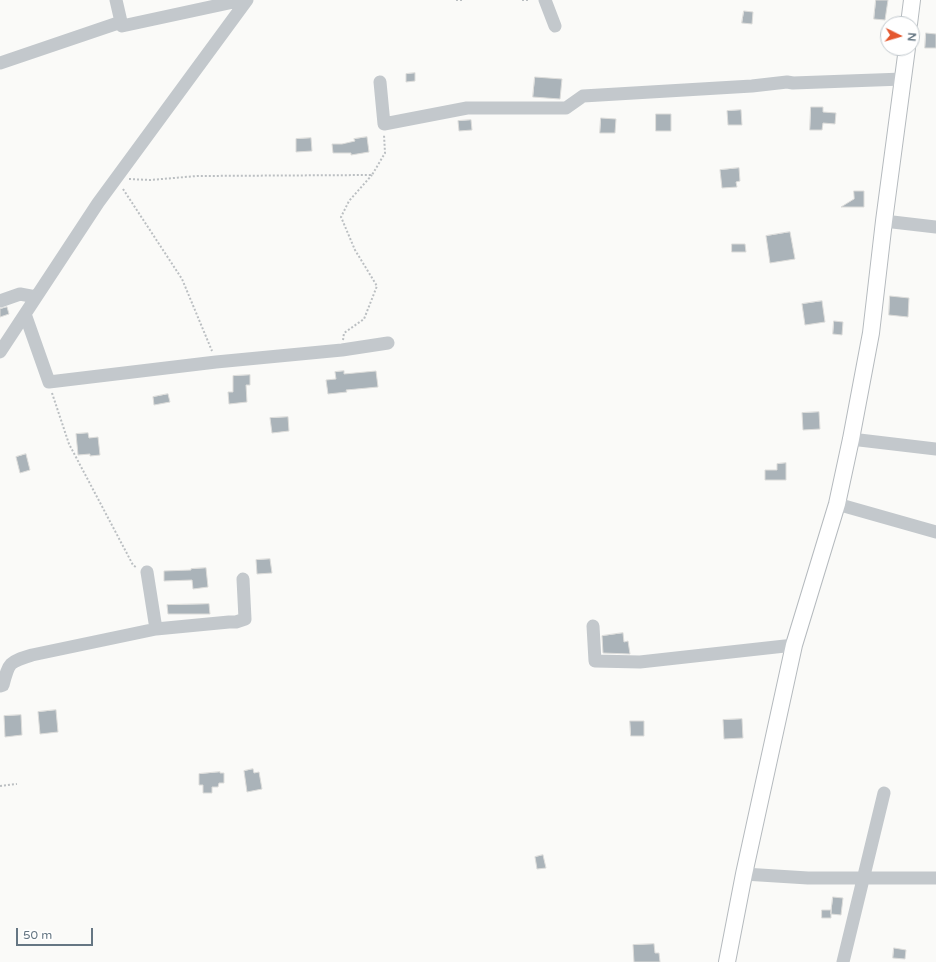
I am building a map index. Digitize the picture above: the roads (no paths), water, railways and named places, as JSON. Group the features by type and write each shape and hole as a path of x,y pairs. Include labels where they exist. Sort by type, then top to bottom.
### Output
{"main road":[{"path":"910,16 912,0"},
{"path":"727,962 744,874 794,645 837,504 872,333 884,221 906,56"}],"street":[{"path":"116,0 122,26 242,0"},
{"path":"0,352 98,202 247,0"},
{"path":"545,0 555,26"},
{"path":"0,63 121,22"},
{"path":"380,82 384,124 467,108 566,108 583,96 752,86 787,82 903,79"},
{"path":"884,221 936,226"},
{"path":"0,301 20,294 36,298"},
{"path":"25,314 49,382 216,362 342,350 388,343"},
{"path":"851,439 936,449"},
{"path":"837,504 936,532"},
{"path":"147,572 156,629"},
{"path":"0,686 3,685 8,668 14,661 40,653 156,629 236,622 245,619 242,579"},
{"path":"593,626 595,662 640,662 794,645"},
{"path":"843,962 884,793"},
{"path":"744,874 808,878 936,878"}]}
